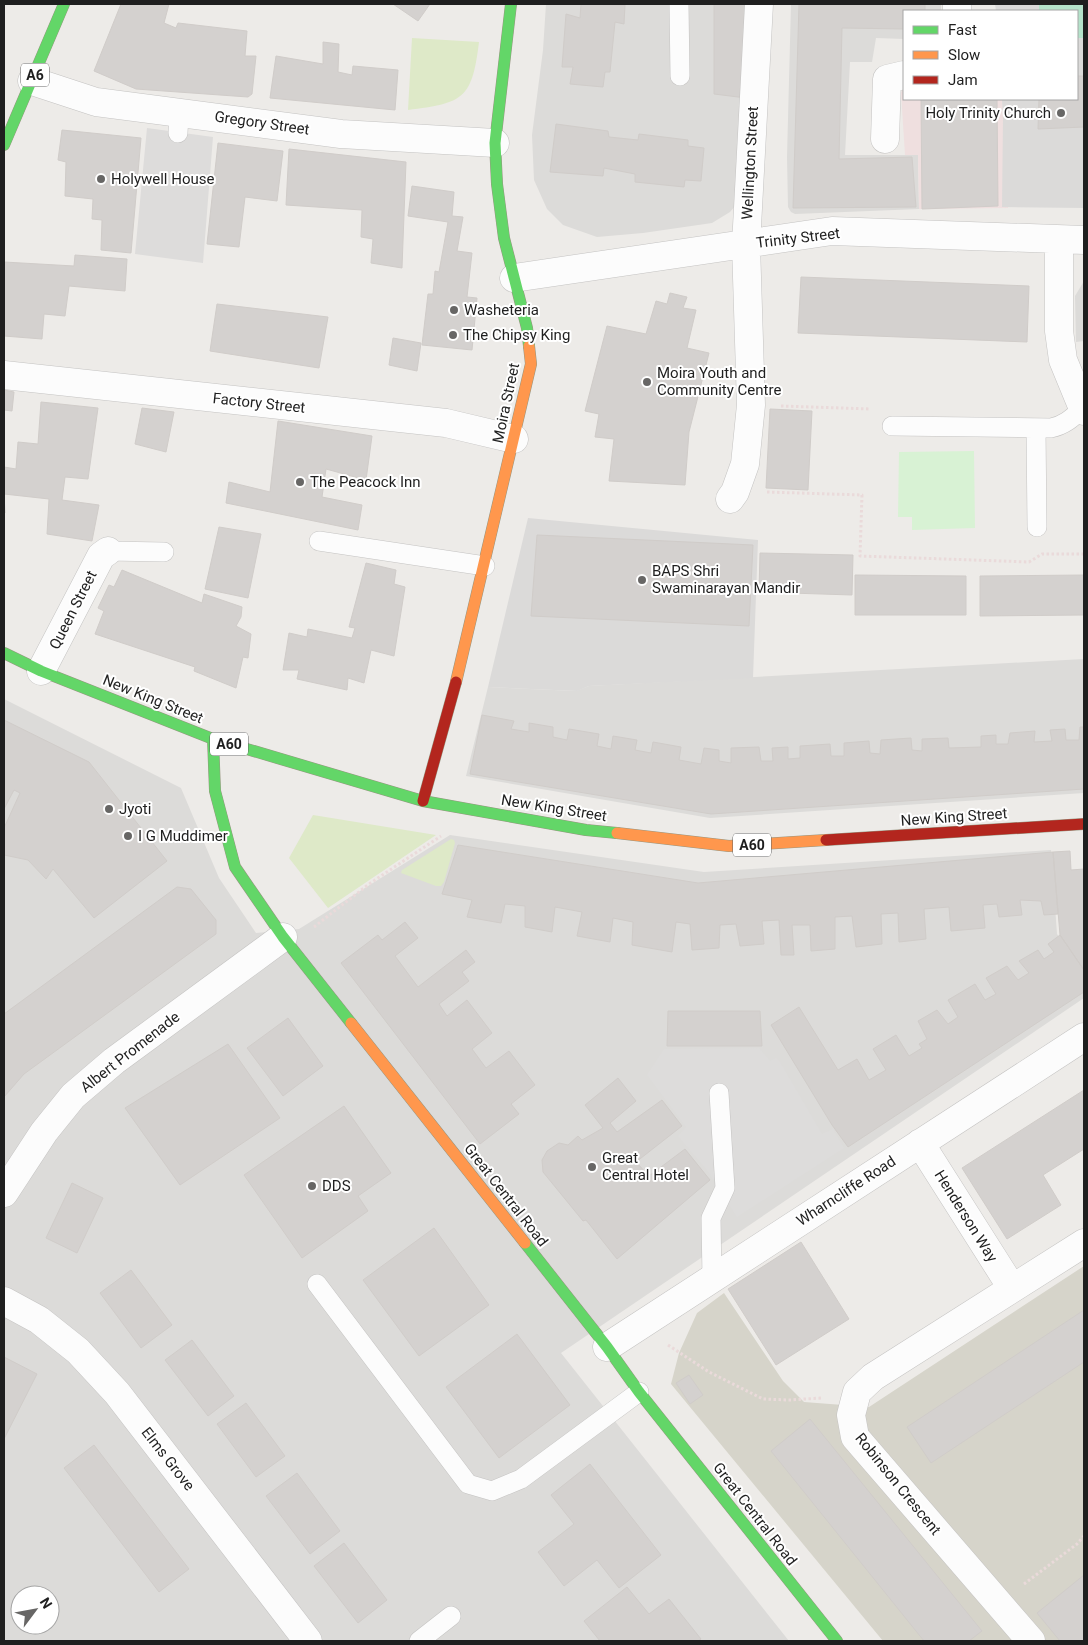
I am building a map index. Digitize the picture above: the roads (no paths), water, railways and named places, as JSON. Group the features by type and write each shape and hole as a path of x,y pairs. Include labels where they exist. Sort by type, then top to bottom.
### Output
{"main road":[{"name":"A6","path":"4,145 64,4"},
{"name":"Moira Street","path":"423,801 454,692 531,364 527,328 504,238 497,184 495,143 511,4"},
{"name":"A60","path":"4,653 41,671"},
{"name":"New King Street","path":"41,671 213,739 423,801 586,830 729,846 1084,824"},
{"name":"Great Central Road","path":"213,739 215,791 235,867 286,941 607,1347 639,1392 835,1641"}],"street":[{"name":"Wellington Street","path":"733,495 745,464 751,405 746,245 758,4"},
{"path":"885,139 887,79 903,75"},
{"name":"Gregory Street","path":"32,82 96,102 178,122 495,143"},
{"name":"Trinity Street","path":"514,278 832,232 1072,241"},
{"path":"1072,241 1059,331 1063,360 1081,398"},
{"name":"Factory Street","path":"4,375 446,423 514,439"},
{"name":"Queen Street","path":"41,671 101,556 108,551"},
{"name":"Albert Promenade","path":"4,1193 44,1132 73,1096 114,1061 286,941"},
{"name":"Wharncliffe Road","path":"607,1347 1084,1037"},
{"name":"Henderson Way","path":"920,1143 1012,1288"},
{"name":"Robinson Crescent","path":"1031,1641 855,1437 851,1415 858,1392 873,1377 1084,1243"},
{"name":"Elms Grove","path":"4,1301 39,1320 78,1351 116,1393 308,1641"}],"lane":[{"path":"679,4 680,76"},
{"path":"892,426 1036,428 1060,426 1071,420 1081,398"},
{"path":"1036,428 1037,527"},
{"path":"319,541 485,566"},
{"path":"108,551 164,552"},
{"path":"712,1278 711,1218 725,1188 719,1093"},
{"path":"317,1284 468,1484 492,1492 521,1479 639,1392"},
{"path":"419,1641 451,1616"}],"place":[{"name":"Holy Trinity Church","path":"1061,113"},
{"name":"Holywell House","path":"101,179"},
{"name":"Washeteria","path":"454,310"},
{"name":"The Chipsy King","path":"453,335"},
{"name":"Moira Youth and Community Centre","path":"647,382"},
{"name":"The Peacock Inn","path":"300,482"},
{"name":"BAPS Shri Swaminarayan Mandir","path":"642,580"},
{"name":"Jyoti","path":"109,809"},
{"name":"I G Muddimer","path":"128,836"},
{"name":"Great Central Hotel","path":"592,1167"},
{"name":"DDS","path":"312,1186"}]}
